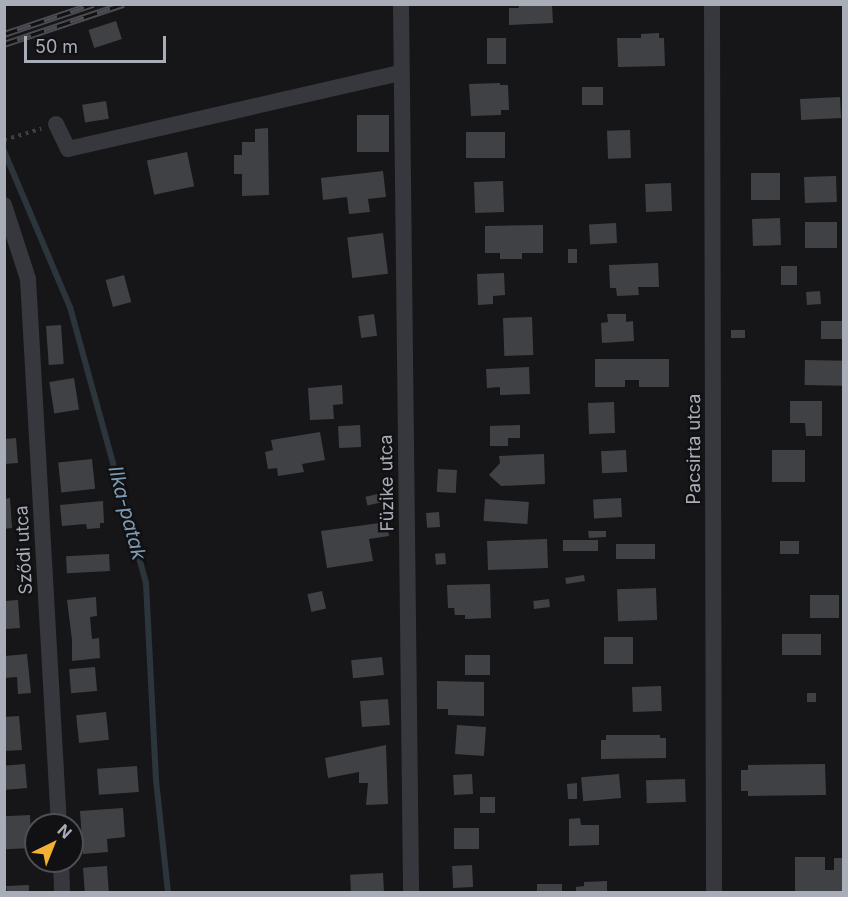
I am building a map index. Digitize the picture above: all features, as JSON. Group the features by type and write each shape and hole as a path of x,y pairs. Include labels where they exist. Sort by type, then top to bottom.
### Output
{"street":[{"name":"Füzike utca","path":"400,4 411,892"},
{"name":"Pacsirta utca","path":"712,4 714,892"},
{"path":"56,124 68,149 402,73"},
{"name":"Sződi utca","path":"4,205 28,279 57,813"},
{"path":"61,873 62,892"}],"path":[{"path":"4,140 56,124"}],"building":[{"path":"518,4 552,4 553,23 509,25 509,8 519,8"},
{"path":"116,21 122,39 94,48 88,30"},
{"path":"659,33 659,38 664,38 665,66 618,67 617,38 641,38 641,34"},
{"path":"487,38 506,38 506,64 487,64"},
{"path":"500,83 500,85 508,85 509,110 501,110 501,115 471,116 469,84"},
{"path":"582,87 603,87 603,105 582,105"},
{"path":"840,97 841,118 801,120 800,99"},
{"path":"106,101 109,119 85,123 82,105"},
{"path":"357,115 389,115 389,152 357,152"},
{"path":"268,128 269,195 242,196 242,174 234,174 234,155 242,155 242,142 255,142 255,129"},
{"path":"630,130 631,158 608,159 607,131"},
{"path":"466,132 505,132 505,158 466,158"},
{"path":"187,152 194,186 154,195 147,161"},
{"path":"383,171 386,197 368,199 370,212 349,214 347,197 323,200 321,178"},
{"path":"751,173 780,173 780,200 751,200"},
{"path":"836,176 837,202 805,203 804,177"},
{"path":"503,181 504,212 475,213 474,182"},
{"path":"671,183 672,211 646,212 645,184"},
{"path":"780,218 781,245 753,246 752,219"},
{"path":"805,222 837,222 837,248 805,248"},
{"path":"616,223 617,243 590,244 589,224"},
{"path":"543,225 543,253 522,253 522,259 500,259 500,253 485,253 485,226"},
{"path":"383,233 388,274 352,278 347,237"},
{"path":"568,249 577,249 577,263 568,263"},
{"path":"658,263 659,287 638,287 639,295 617,296 616,288 610,288 609,265"},
{"path":"781,266 797,266 797,285 781,285"},
{"path":"504,273 505,295 493,296 493,304 478,305 477,274"},
{"path":"124,275 131,302 113,307 106,280"},
{"path":"820,291 821,304 807,305 806,292"},
{"path":"374,314 377,336 361,338 358,316"},
{"path":"607,314 626,314 626,322 633,321 634,341 602,343 601,323 608,322"},
{"path":"532,317 533,355 504,356 503,318"},
{"path":"821,321 844,321 844,339 821,339"},
{"path":"61,325 64,364 49,365 46,326"},
{"path":"731,330 745,330 745,338 731,338"},
{"path":"595,359 669,359 669,387 639,387 639,380 625,380 625,387 595,387"},
{"path":"805,360 844,361 844,386 805,385"},
{"path":"529,367 530,394 500,395 500,387 487,388 486,369"},
{"path":"74,378 79,410 54,414 49,382"},
{"path":"342,385 343,404 333,405 334,419 310,420 308,388"},
{"path":"790,401 822,401 822,436 806,436 805,423 790,423"},
{"path":"614,402 615,433 589,434 588,403"},
{"path":"360,425 361,447 339,448 338,426"},
{"path":"520,425 520,438 508,438 508,446 490,446 490,426"},
{"path":"320,432 325,460 302,464 304,472 278,476 277,468 268,469 265,452 273,450 271,440"},
{"path":"16,438 18,463 4,464 4,439"},
{"path":"626,450 627,472 602,473 601,451"},
{"path":"772,450 805,450 805,482 772,482"},
{"path":"544,454 545,484 501,486 489,475 500,463 499,456"},
{"path":"92,459 95,489 61,492 58,463"},
{"path":"438,469 457,470 456,493 437,492"},
{"path":"382,493 384,502 367,506 365,497"},
{"path":"10,498 12,528 4,529 4,499"},
{"path":"621,498 622,517 594,518 593,499"},
{"path":"485,499 529,502 527,524 483,521"},
{"path":"103,501 104,523 100,523 100,528 87,529 86,524 62,526 60,505"},
{"path":"439,512 440,527 427,528 426,513"},
{"path":"387,522 389,536 369,539 373,561 327,568 321,531"},
{"path":"588,531 606,531 606,537 589,538"},
{"path":"547,539 548,568 488,570 487,541"},
{"path":"563,540 598,540 598,551 563,551"},
{"path":"780,541 799,541 799,554 780,554"},
{"path":"616,544 655,544 655,559 616,559"},
{"path":"445,553 446,564 436,565 435,554"},
{"path":"109,554 110,571 67,573 66,556"},
{"path":"584,575 585,581 566,584 565,578"},
{"path":"490,584 491,618 465,619 465,615 455,615 454,608 448,608 447,585"},
{"path":"656,588 657,620 618,621 617,589"},
{"path":"322,591 326,609 311,612 307,594"},
{"path":"810,595 839,595 839,618 810,618"},
{"path":"96,597 97,616 90,617 92,639 99,638 100,658 72,661 67,600"},
{"path":"549,599 550,607 534,609 533,601"},
{"path":"18,600 20,628 6,629 4,601"},
{"path":"782,634 821,634 821,655 782,655"},
{"path":"604,637 633,637 633,664 604,664"},
{"path":"27,654 31,693 18,694 17,677 5,678 5,656"},
{"path":"465,655 490,655 490,675 465,675"},
{"path":"382,657 384,675 353,678 351,660"},
{"path":"95,667 97,691 71,693 69,669"},
{"path":"437,681 484,682 484,716 448,715 448,709 437,709"},
{"path":"661,686 662,711 633,712 632,687"},
{"path":"807,693 816,693 816,702 807,702"},
{"path":"388,699 390,725 362,727 360,701"},
{"path":"106,712 109,740 79,743 76,715"},
{"path":"19,716 22,750 4,751 4,717"},
{"path":"457,725 486,727 484,756 455,754"},
{"path":"606,735 660,735 660,738 666,738 666,758 601,759 601,740 606,740"},
{"path":"386,745 388,804 366,805 368,783 359,783 359,772 328,778 325,758"},
{"path":"25,764 27,788 6,790 4,766"},
{"path":"825,764 826,795 748,796 748,791 741,791 741,770 748,770 748,765"},
{"path":"137,766 139,792 99,795 97,769"},
{"path":"472,774 473,794 454,795 453,775"},
{"path":"619,774 621,798 583,801 581,777"},
{"path":"685,779 686,802 647,803 646,780"},
{"path":"577,783 577,799 568,799 567,784"},
{"path":"480,797 495,797 495,813 480,813"},
{"path":"123,808 125,837 107,839 108,852 84,854 84,813 80,811"},
{"path":"24,815 24,848 6,849 4,816"},
{"path":"580,818 581,825 599,825 599,845 569,846 569,819"},
{"path":"454,828 479,828 479,849 454,849"},
{"path":"795,857 825,857 825,870 834,870 834,858 844,858 844,892 795,892"},
{"path":"472,865 473,887 453,888 452,866"},
{"path":"107,866 109,892 85,892 84,868"},
{"path":"383,873 384,892 351,892 350,875"},
{"path":"607,881 607,892 576,892 576,887 584,886 584,882"},
{"path":"537,884 562,884 562,892 537,892"},
{"path":"29,885 29,892 7,892 6,886"}],"waterway":[{"name":"Ilka-patak","path":"4,151 70,307 146,583 156,780 168,892"}],"railway":[{"path":"4,34 93,4"},
{"path":"4,44 123,4"}]}
